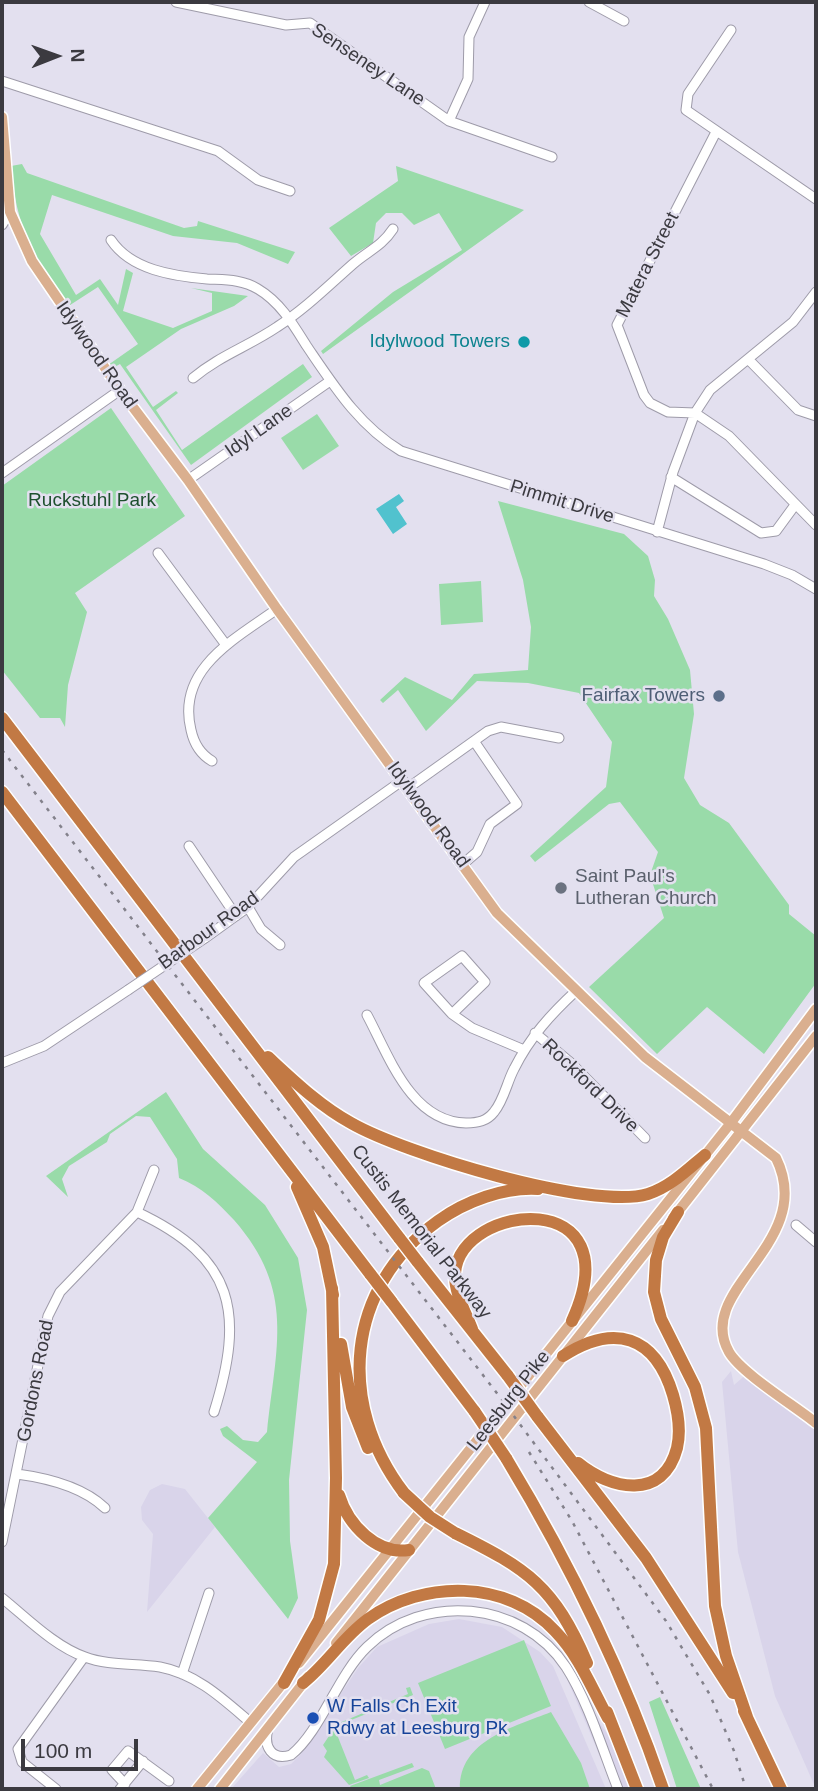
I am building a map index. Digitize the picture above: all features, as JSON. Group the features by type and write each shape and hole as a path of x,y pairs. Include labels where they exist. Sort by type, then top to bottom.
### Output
{"highway":[{"name":"Custis Memorial Parkway","path":"2,718 94,835 237,1028 416,1261 508,1376 678,1604 747,1717 781,1789"},
{"path":"2,792 391,1301 475,1412 506,1458 592,1611 632,1705 663,1789"},
{"path":"237,1028 317,1100 373,1135 431,1157 566,1191 618,1199 648,1194 674,1180 705,1156"},
{"path":"261,1131 308,1208 323,1247 345,1376 358,1427 373,1457 430,1517 516,1565 552,1597 574,1632 637,1789"},
{"path":"400,1488 372,1439 359,1383 366,1321 388,1272 423,1233 461,1208 517,1190 566,1191"},
{"path":"678,1212 663,1237 656,1260 654,1292 661,1320 695,1387 706,1428 715,1606 726,1656 747,1717"},
{"path":"472,1329 456,1285 456,1267 464,1248 482,1231 528,1219 562,1226 583,1247 587,1279 572,1321"},
{"path":"284,1683 319,1620 334,1564 336,1478 332,1288"},
{"path":"562,1449 602,1480 634,1486 662,1473 674,1456 679,1435 675,1404 663,1368 640,1345 622,1338 594,1339 563,1356"},
{"path":"336,1478 340,1500 352,1520 371,1539 390,1551 409,1550"},
{"path":"303,1683 326,1665 357,1627 385,1608 424,1593 467,1591 513,1602 549,1625 578,1659 608,1718"}],"main road":[{"name":"Idylwood Road","path":"2,117 2,145 10,212 34,265 120,390 188,480 277,609 406,784 498,915 645,1057 783,1166 797,1195"},
{"name":"Leesburg Pike","path":"197,1789 705,1156 816,1009"},
{"name":"Leesburg Pike","path":"220,1789 816,1036"},
{"path":"789,1239 797,1220"},
{"path":"772,1260 730,1312 724,1328 726,1346 734,1360 816,1423"}],"street":[{"name":"Senseney Lane","path":"176,2 286,25 310,23 449,121 552,157"},
{"path":"449,121 468,79 469,37 485,2"},
{"path":"589,2 624,21"},
{"path":"732,30 688,93 686,110 816,199"},
{"path":"2,81 219,151 258,180 290,191"},
{"name":"Matera Street","path":"716,132 617,325 644,396 650,403 668,412 695,413 744,448 814,523 816,533"},
{"path":"2,225 10,212"},
{"path":"193,378 213,361 289,319 355,262 384,243 393,229"},
{"name":"Pimmit Drive","path":"111,240 119,252 155,270 184,277 234,280 256,287 278,305 330,381 369,429 401,451 764,564 792,575 816,589"},
{"path":"657,532 671,477 695,413 710,390 793,322 816,292"},
{"path":"748,359 798,410 816,416"},
{"name":"Idyl Lane","path":"188,480 330,381"},
{"path":"2,473 120,390"},
{"path":"671,477 761,533 776,531 796,505"},
{"path":"158,553 226,645"},
{"path":"212,761 202,753 193,739 189,702 192,688 204,666 226,645 277,609"},
{"name":"Barbour Road","path":"2,1063 44,1046 205,938 248,907 295,857 488,731 501,727 559,738"},
{"path":"463,864 477,852 490,824 517,804 474,741"},
{"path":"189,846 236,916"},
{"path":"248,907 261,929 280,945"},
{"path":"452,1014 485,982 461,956 424,983 452,1014 472,1028 524,1050"},
{"path":"367,1016 419,1104 447,1120 483,1122 496,1109 524,1050 535,1034 577,990"},
{"name":"Rockford Drive","path":"535,1034 571,1063 645,1138"},
{"name":"Gordons Road","path":"2,1542 44,1330 53,1304 78,1272 137,1212 154,1170"},
{"path":"137,1212 172,1230 203,1254 222,1285 228,1335 221,1388 214,1412"},
{"path":"797,1220 816,1242"},
{"path":"17,1474 68,1487 88,1495 105,1508"},
{"path":"182,1674 209,1593"},
{"path":"2,1598 60,1644 84,1657 161,1667 182,1674 216,1693 251,1723"},
{"path":"270,1726 266,1738 270,1751 276,1756 288,1757 297,1750 357,1658 379,1637 406,1620 427,1614 458,1610 484,1612 526,1629 558,1657 574,1682 618,1789"},
{"path":"51,1788 22,1762 18,1749 76,1672 84,1657"},
{"path":"143,1761 123,1786 112,1770 124,1753 132,1752 169,1781"}],"shaded area":[{"path":"731,1371 734,1385 749,1372 816,1428 816,1789 775,1696 738,1552 722,1382"},
{"path":"162,1484 185,1489 215,1527 147,1612 153,1534 142,1520 141,1507 150,1490"},
{"path":"459,1619 502,1627 540,1652 553,1666 606,1789 231,1789 263,1753 279,1767 291,1764 301,1754 358,1668 377,1647 429,1624"},
{"path":"564,1672 632,1769 640,1789 614,1789"}],"green space":[{"path":"22,164 27,173 184,228 197,226 198,221 295,252 288,264 237,243 173,236 52,195 40,234 76,295 100,279 118,305 126,269 133,273 123,311 173,328 212,311 212,293 191,288 248,296 234,306 181,329 126,367 153,407 176,391 178,393 156,410 182,450 303,364 312,377 191,465 120,364 111,369 108,365 138,344 98,287 67,307 36,257 22,225 13,188 11,166"},
{"path":"396,166 524,210 323,354 321,351 393,292 462,250 439,213 414,225 402,213 386,213 376,223 373,243 351,256 329,228 398,181"},
{"name":"Ruckstuhl Park","path":"111,408 185,516 75,593 87,612 68,685 65,727 60,718 40,718 2,670 2,486"},
{"path":"317,414 339,446 303,470 281,438"},
{"path":"498,501 624,534 648,556 655,580 654,596 668,619 690,670 694,714 684,778 700,805 729,823 789,905 789,914 816,936 816,983 764,1054 707,1007 657,1054 589,987 664,918 650,875 658,852 620,802 609,804 535,862 530,856 606,787 612,742 579,693 528,683 477,681 426,731 398,690 383,703 380,700 405,677 452,700 474,674 528,670 531,627 523,580"},
{"path":"481,581 483,622 441,625 439,584"},
{"path":"166,1092 203,1149 265,1205 298,1258 307,1310 289,1480 290,1541 298,1598 288,1619 208,1518 257,1462 223,1436 220,1429 227,1426 243,1440 258,1442 267,1432 277,1346 277,1320 267,1271 254,1246 216,1202 179,1178 177,1159 150,1117 136,1116 110,1134 107,1142 69,1166 62,1179 68,1197 46,1176"},
{"path":"524,1640 551,1706 445,1749 418,1683"},
{"path":"410,1687 413,1695 335,1726 408,1694 406,1688"},
{"path":"660,1697 701,1789 677,1789 649,1702"},
{"path":"551,1712 581,1763 590,1789 460,1789 462,1772 479,1747 506,1730"},
{"path":"334,1728 355,1780 367,1775 369,1778 349,1785 324,1757 327,1751 323,1745"},
{"path":"412,1763 414,1767 379,1780 380,1785 422,1768 429,1771 436,1789 352,1789 350,1786"}],"water":[{"path":"399,494 404,501 396,507 407,524 393,534 376,509"}],"railway":[{"path":"2,750 496,1392 666,1621 710,1695 734,1751 746,1789"},
{"path":"529,1452 572,1521 713,1789"}],"place":[{"name":"Idylwood Towers","path":"524,342"},
{"name":"Fairfax Towers","path":"719,696"},
{"name":"Saint Paul's Lutheran Church","path":"561,888"},
{"name":"W Falls Ch Exit Rdwy at Leesburg Pk","path":"313,1718"}]}
